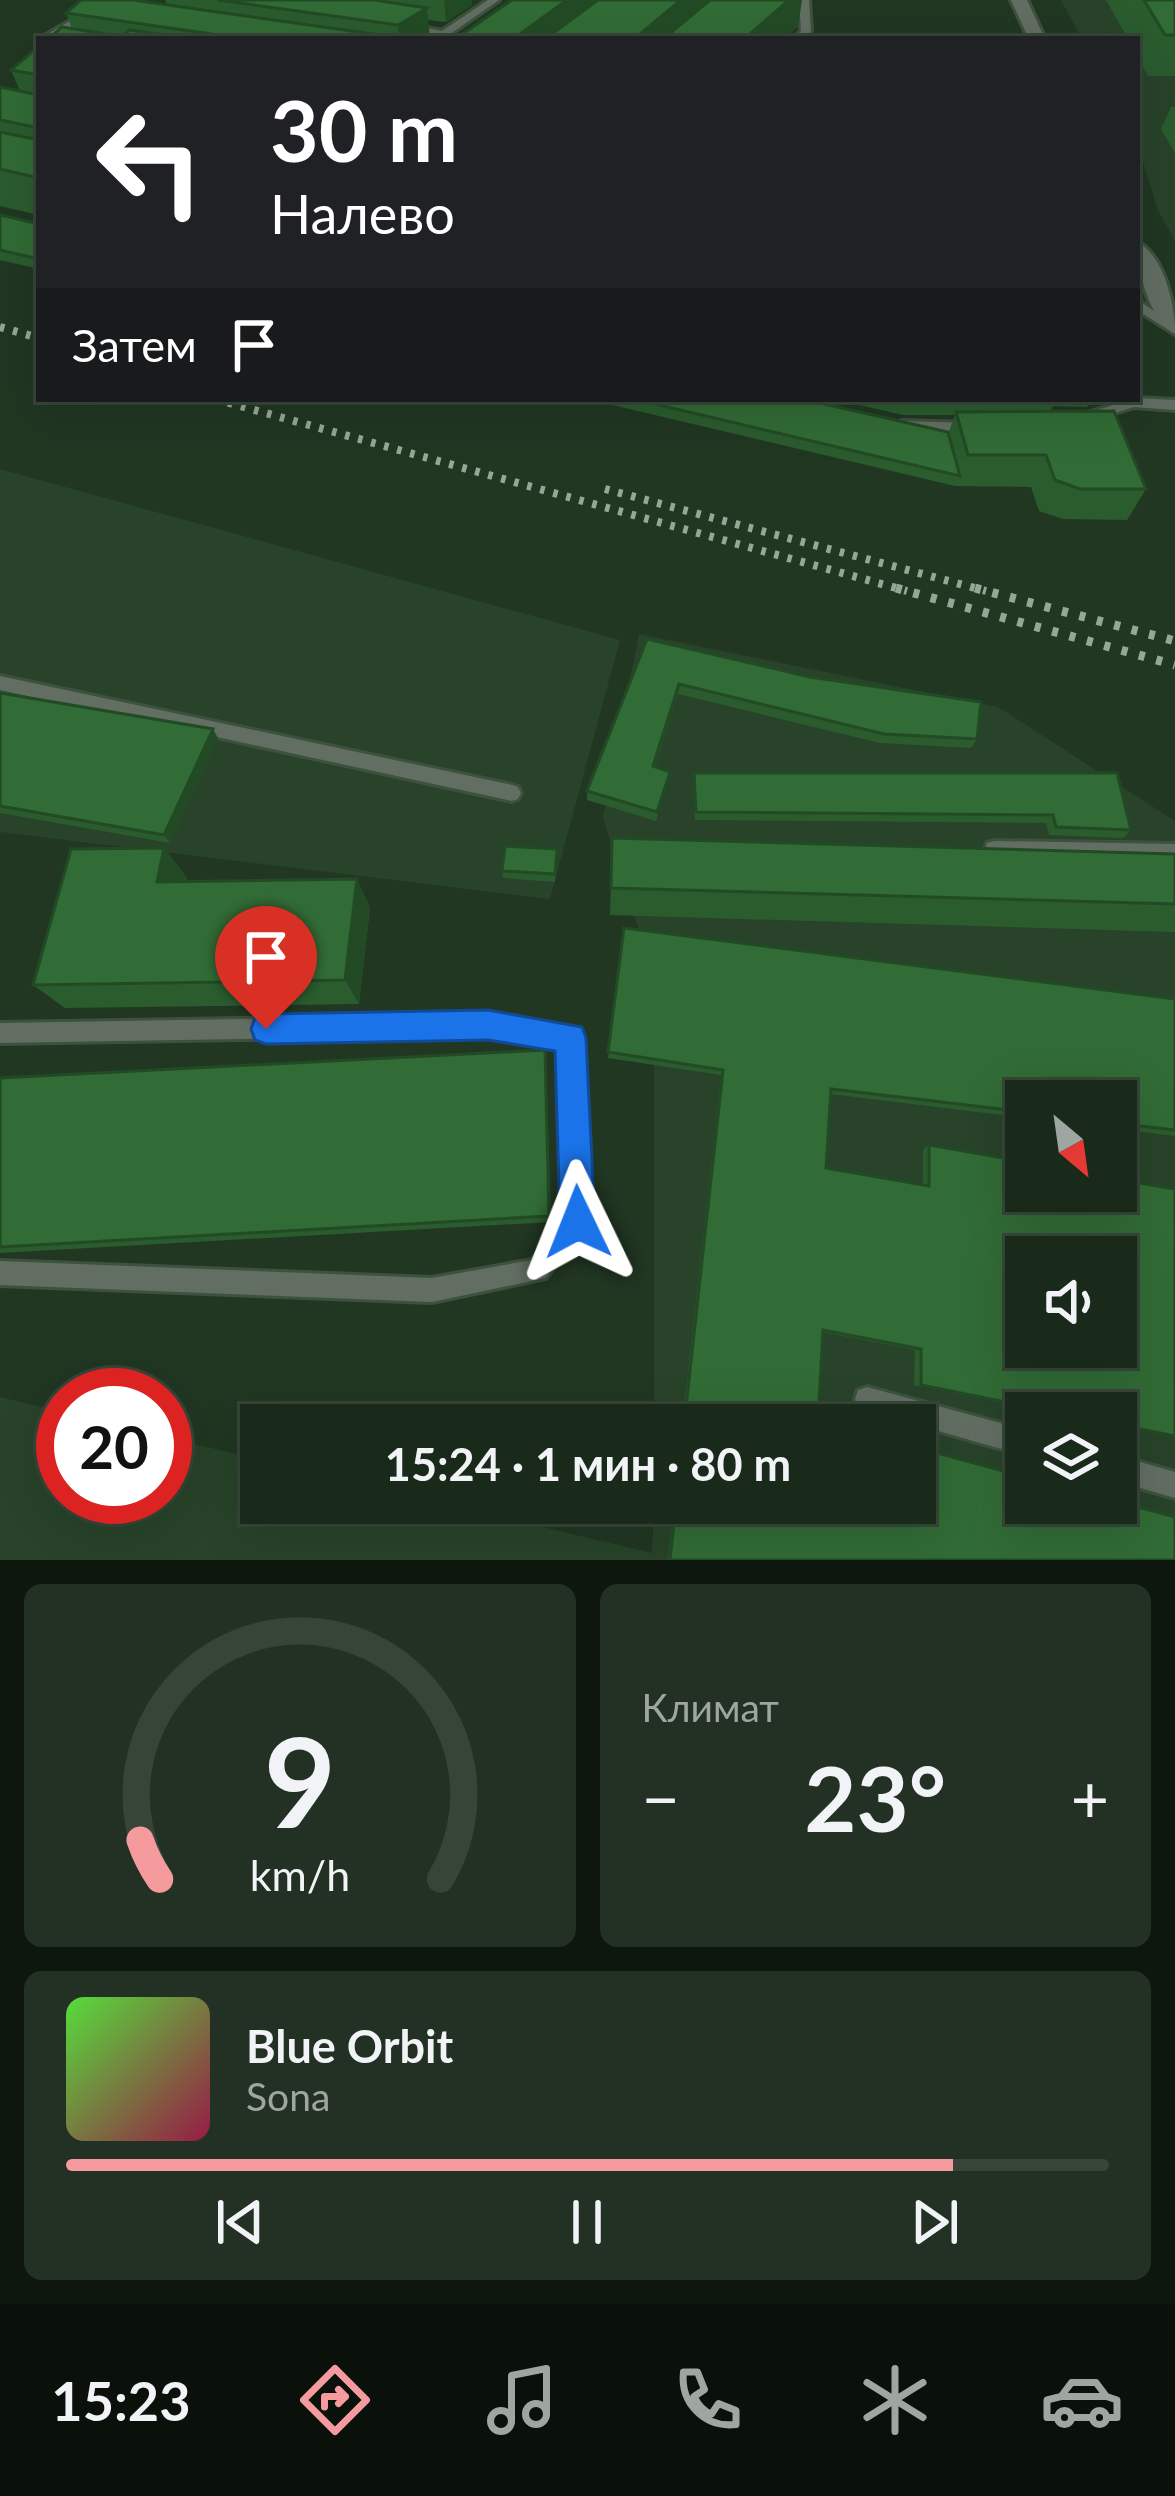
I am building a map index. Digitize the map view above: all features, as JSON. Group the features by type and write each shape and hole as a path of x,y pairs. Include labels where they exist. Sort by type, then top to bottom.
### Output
{"street":[{"path":"1019,0 1036,36"},
{"path":"1140,254 1175,328"}],"lane":[{"path":"50,36 113,0"},
{"path":"398,26 440,36 494,0"},
{"path":"802,36 806,31 804,0"},
{"path":"84,14 107,18"},
{"path":"1140,306 1175,328"},
{"path":"1062,424 1133,402 1175,406"},
{"path":"890,425 997,428"},
{"path":"0,683 512,793"},
{"path":"965,849 1175,852"},
{"path":"0,1034 488,1025 571,1038 578,1222 538,1270 432,1290 0,1273"},
{"path":"867,1399 1005,1437"},
{"path":"1137,1474 1175,1485"}],"shaded area":[{"path":"1061,0 1175,0 1175,241 1158,210 1140,153 1140,36 1080,36"},
{"path":"0,469 620,640 550,899 0,832"},
{"path":"639,634 998,707 1175,821 1175,1560 0,1560 0,1397 36,1406 36,1524 192,1524 192,1443 240,1455 240,1524 530,1524 652,1553 653,1524 936,1524 936,1404 654,1404 654,976 603,818"}],"building":[{"path":"81,0 133,0 380,35 225,36 66,13"},
{"path":"218,0 374,0 427,8 398,25"},
{"path":"512,0 567,0 517,36 459,36"},
{"path":"598,0 681,0 638,36 549,36"},
{"path":"710,0 789,0 747,36 667,36"},
{"path":"1144,0 1175,0 1175,35 1165,35"},
{"path":"62,27 118,36 52,36"},
{"path":"129,30 172,36 123,36"},
{"path":"36,49 36,74 11,70"},
{"path":"0,87 36,94 36,127 0,120"},
{"path":"0,132 36,139 36,177 0,169"},
{"path":"0,215 36,223 36,258 0,250"},
{"path":"647,402 815,402 948,432 960,476"},
{"path":"1114,411 1146,489 1080,489 1055,480 1046,455 968,455 956,412"},
{"path":"647,639 810,677 981,702 977,739 884,734 679,684 653,766 670,772 657,812 587,791"},
{"path":"0,693 213,729 164,835 0,806"},
{"path":"694,773 1117,773 1131,830 1056,827 1053,815 696,812"},
{"path":"612,838 1175,854 1175,904 611,888"},
{"path":"505,846 557,849 555,874 502,871"},
{"path":"164,848 157,882 357,879 345,980 33,985 71,849"},
{"path":"624,928 1175,999 1175,1130 1137,1125 1137,1080 1005,1080 1005,1110 831,1089 826,1168 929,1186 929,1145 1005,1158 1005,1212 1137,1212 1137,1183 1175,1189 1175,1436 1137,1428 1137,1392 1005,1392 1005,1402 921,1385 921,1349 823,1330 819,1404 686,1404 723,1070 608,1052"},
{"path":"545,1050 549,1216 0,1247 0,1078"},
{"path":"936,1453 1005,1471 1005,1524 1137,1524 1137,1507 1175,1517 1175,1560 670,1560 674,1524 936,1524"}],"railway":[{"path":"0,327 36,337"},
{"path":"226,402 907,591"},
{"path":"605,489 986,591"},
{"path":"896,588 1175,665"},
{"path":"975,588 1175,641"}],"route":[{"path":"266,1029 488,1025 571,1038 578,1222"}]}
